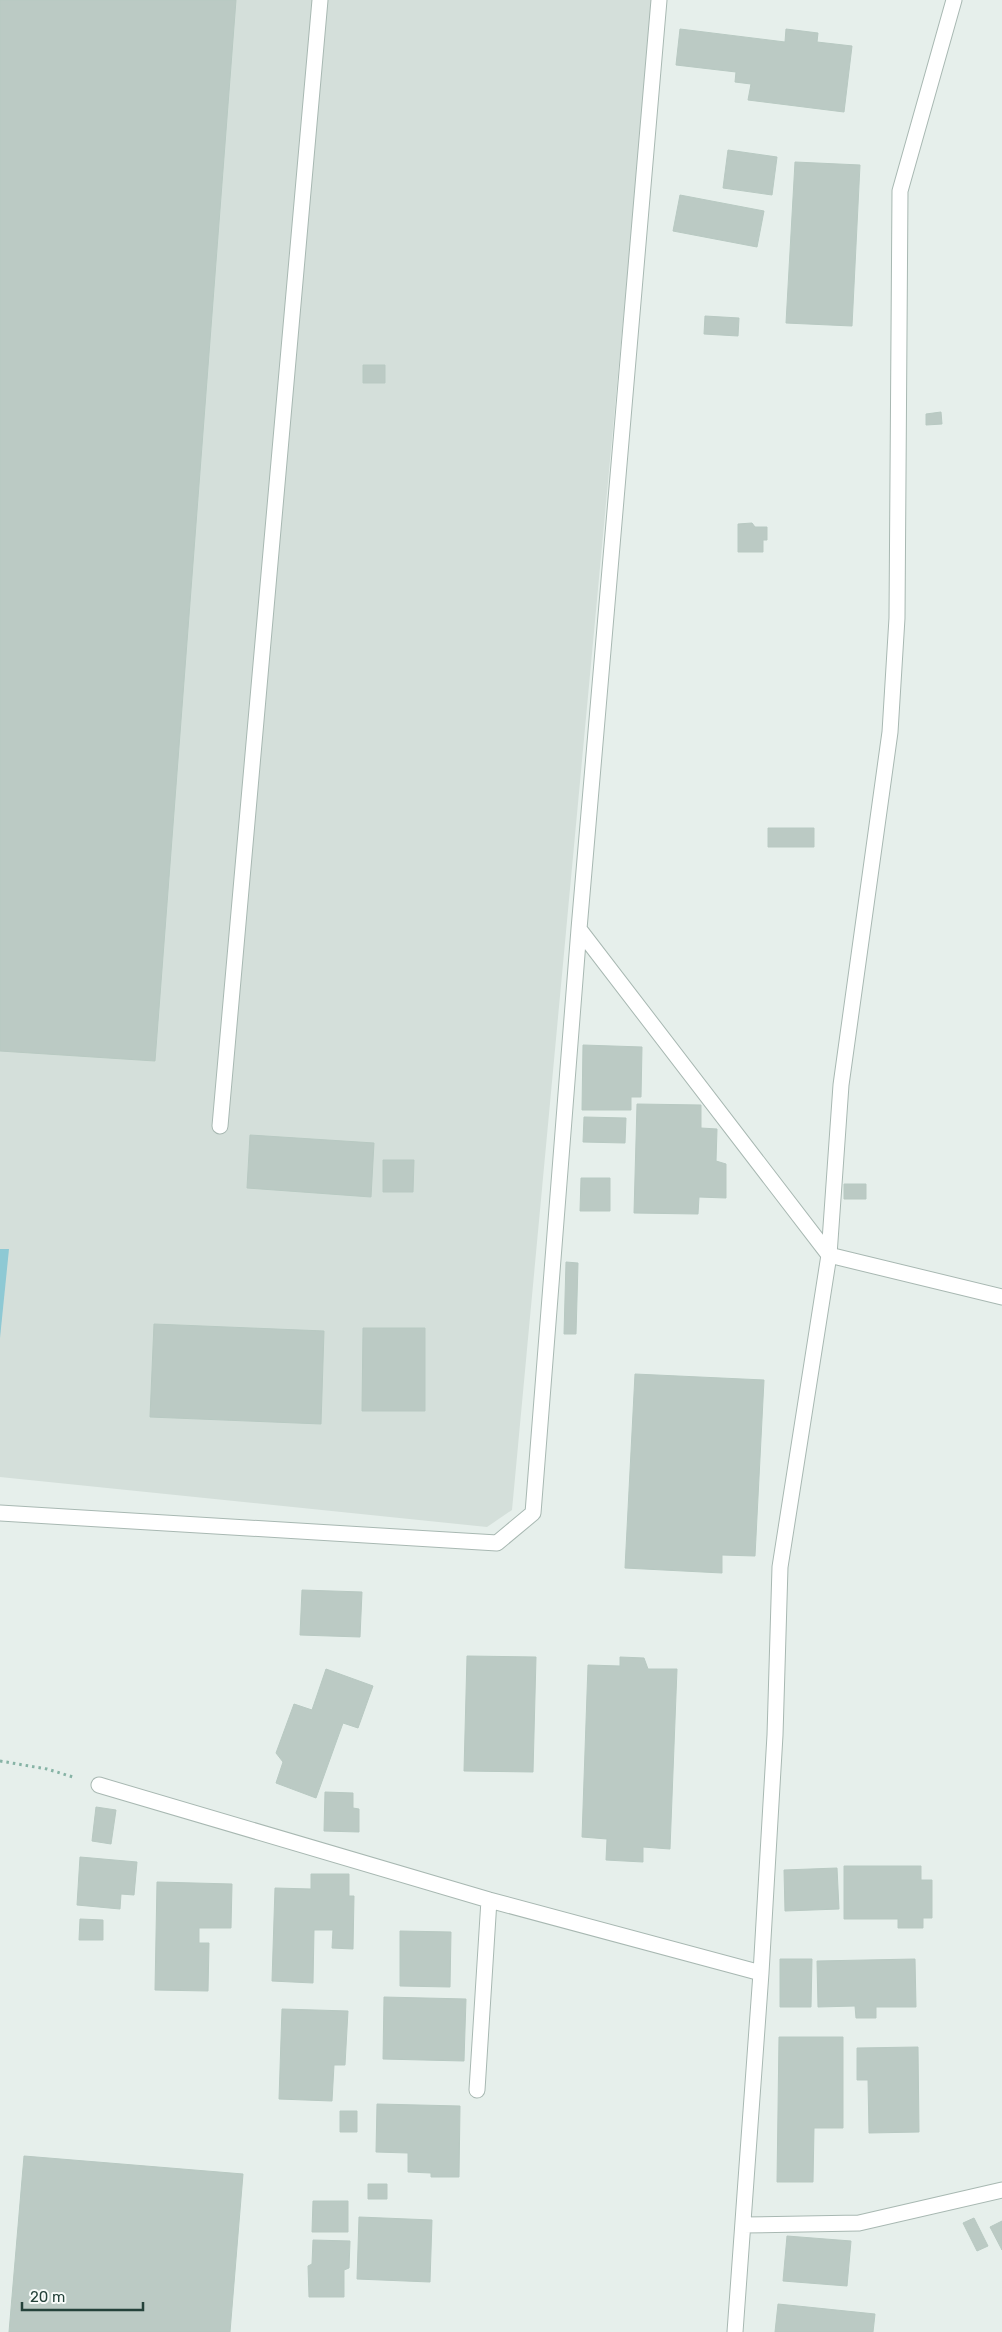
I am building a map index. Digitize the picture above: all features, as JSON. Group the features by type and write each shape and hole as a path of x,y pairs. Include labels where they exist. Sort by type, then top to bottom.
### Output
{"street":[{"path":"220,1126 320,0"},
{"path":"0,1513 497,1543 533,1513 579,929 659,0"},
{"path":"735,2332 761,1973 775,1735 780,1567 828,1255 841,1086 890,732 897,618 900,191 954,0"},
{"path":"579,929 828,1255 1002,1297"},
{"path":"99,1785 489,1900 761,1973"},
{"path":"477,2090 489,1900"},
{"path":"743,2226 859,2223 1002,2190"}],"path":[{"path":"0,1761 47,1769 99,1785"}],"shaded area":[{"path":"0,0 653,0 512,1510 487,1527 0,1477"}],"water":[{"path":"0,1249 9,1249 0,1338"}],"building":[{"path":"0,0 236,0 155,1061 0,1051"},
{"path":"680,29 785,42 786,29 818,33 817,42 852,46 844,112 748,100 751,84 735,82 736,72 676,65"},
{"path":"728,150 777,157 772,195 723,188"},
{"path":"795,162 860,165 852,326 786,323"},
{"path":"680,195 764,211 757,247 673,231"},
{"path":"705,316 739,318 738,336 704,334"},
{"path":"363,365 385,365 385,383 363,383"},
{"path":"941,412 942,424 926,425 926,414"},
{"path":"752,523 755,527 767,527 767,540 763,540 763,552 738,552 738,524"},
{"path":"768,828 814,828 814,847 768,847"},
{"path":"583,1045 642,1047 641,1097 631,1097 631,1110 582,1110"},
{"path":"637,1104 701,1105 701,1128 717,1129 716,1161 726,1164 726,1198 699,1197 698,1214 634,1213"},
{"path":"584,1117 626,1118 625,1143 583,1142"},
{"path":"250,1135 374,1143 371,1197 247,1188"},
{"path":"383,1160 414,1160 413,1192 383,1192"},
{"path":"581,1178 610,1178 610,1211 580,1211"},
{"path":"844,1184 866,1184 866,1199 844,1199"},
{"path":"566,1262 578,1263 576,1334 564,1334"},
{"path":"154,1324 324,1331 321,1424 150,1417"},
{"path":"363,1328 425,1328 425,1411 362,1411"},
{"path":"635,1374 764,1380 755,1556 722,1555 722,1573 625,1568"},
{"path":"302,1590 362,1592 360,1637 300,1635"},
{"path":"467,1656 536,1657 533,1772 464,1771"},
{"path":"620,1657 644,1658 648,1669 677,1669 670,1849 643,1847 643,1862 606,1860 607,1839 582,1837 588,1665 620,1666"},
{"path":"326,1669 373,1686 358,1728 343,1723 316,1798 276,1783 283,1762 276,1753 294,1704 312,1710"},
{"path":"325,1792 353,1793 353,1808 359,1809 359,1832 324,1831"},
{"path":"96,1807 116,1810 111,1844 92,1841"},
{"path":"80,1857 137,1862 134,1895 121,1894 120,1909 77,1905"},
{"path":"844,1866 921,1866 921,1880 932,1880 932,1918 923,1918 923,1928 898,1928 898,1919 844,1919"},
{"path":"837,1868 839,1909 785,1911 784,1870"},
{"path":"311,1874 349,1874 349,1896 354,1896 353,1949 332,1948 333,1930 314,1930 313,1983 272,1981 275,1888 311,1889"},
{"path":"157,1882 232,1884 231,1928 199,1928 199,1943 209,1943 208,1991 155,1990"},
{"path":"80,1919 103,1920 103,1940 79,1940"},
{"path":"400,1931 451,1932 450,1987 400,1986"},
{"path":"780,1959 812,1959 811,2007 780,2007"},
{"path":"915,1959 916,2007 876,2007 876,2018 856,2018 855,2006 818,2007 817,1961"},
{"path":"384,1997 466,1999 464,2061 383,2059"},
{"path":"282,2009 348,2011 345,2065 334,2065 332,2101 279,2099"},
{"path":"779,2037 843,2037 843,2128 814,2128 813,2182 777,2182"},
{"path":"918,2047 919,2132 869,2133 868,2080 857,2080 857,2048"},
{"path":"377,2104 460,2106 459,2177 431,2177 431,2173 408,2172 408,2153 376,2152"},
{"path":"340,2111 357,2111 357,2132 340,2132"},
{"path":"24,2156 243,2174 230,2332 9,2332"},
{"path":"368,2184 387,2184 387,2199 368,2199"},
{"path":"313,2201 348,2201 348,2232 312,2232"},
{"path":"359,2217 432,2220 430,2282 357,2279"},
{"path":"974,2218 988,2246 977,2251 963,2223"},
{"path":"1002,2221 1002,2250 990,2227"},
{"path":"787,2236 851,2241 847,2286 783,2281"},
{"path":"313,2240 350,2241 349,2268 344,2270 344,2297 309,2297 308,2266 312,2264"},
{"path":"778,2304 875,2314 873,2332 775,2332"}]}
